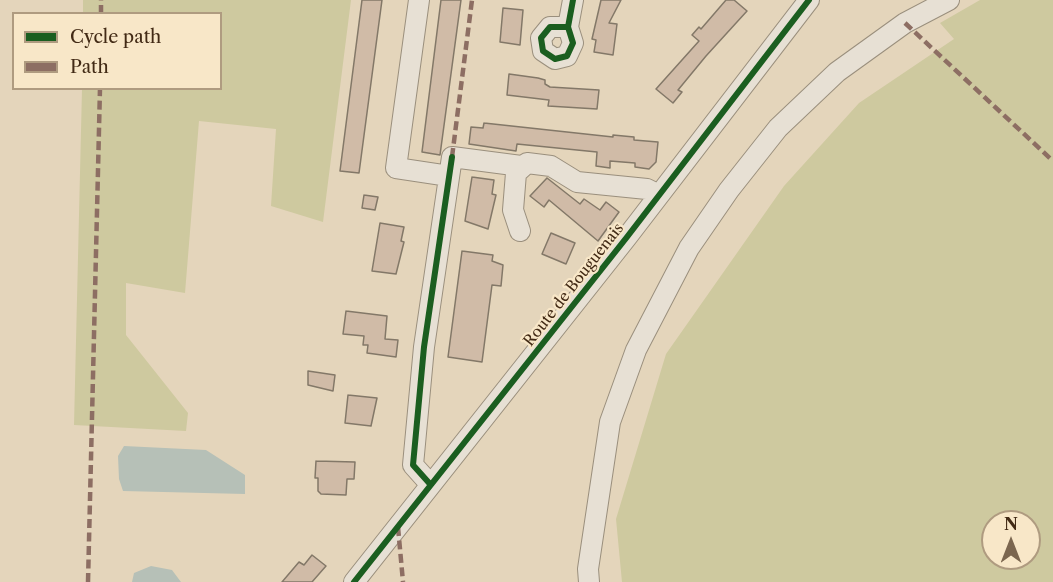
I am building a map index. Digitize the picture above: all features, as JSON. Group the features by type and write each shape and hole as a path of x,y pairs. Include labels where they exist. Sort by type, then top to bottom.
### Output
{"street":[{"path":"419,0 396,168 521,166 534,162 550,166 577,182 647,189 657,194"},
{"path":"568,27 573,0"},
{"name":"Route de Bouguenais","path":"354,582 627,237 657,194 809,0"},
{"path":"589,582 588,569 610,422 636,350 689,248 729,190 778,128 837,72 905,23 949,0"},
{"path":"519,231 513,210 516,173 521,166"},
{"path":"430,484 413,465 424,347 450,167"}],"shaded area":[{"path":"83,0 351,0 323,222 271,206 276,129 199,121 185,293 126,283 126,335 188,413 186,431 74,425 82,90 222,90 222,12 83,12"},
{"path":"980,0 1053,0 1053,582 622,582 616,519 666,354 784,186 859,103 954,39 940,23"},
{"path":"124,446 206,450 245,475 245,494 123,491 119,479 118,456"},
{"path":"151,566 172,570 181,582 132,582 134,573"}],"building":[{"path":"362,0 382,0 359,173 340,171"},
{"path":"441,0 461,0 440,155 422,152"},
{"path":"601,0 621,0 609,23 617,24 613,55 594,52 596,40 592,39"},
{"path":"726,0 734,0 747,11 678,90 682,92 673,103 656,89 699,41 692,35 699,27 701,29"},
{"path":"503,8 523,10 520,45 500,42"},
{"path":"509,74 545,80 545,84 550,87 599,90 597,109 548,106 549,100 507,95"},
{"path":"484,123 613,137 613,135 634,137 634,140 658,142 656,162 649,169 635,167 635,163 610,161 610,168 596,166 597,152 517,144 516,151 469,144 471,127 483,128"},
{"path":"472,177 494,180 492,194 496,195 488,229 465,221"},
{"path":"547,178 580,204 584,199 600,210 606,202 619,212 598,241 549,200 544,207 530,196"},
{"path":"364,195 378,197 375,210 362,208"},
{"path":"380,223 404,227 401,241 404,242 396,274 372,271"},
{"path":"551,233 575,243 566,264 542,254"},
{"path":"462,251 493,255 492,261 503,265 501,286 492,285 482,362 448,357"},
{"path":"346,311 387,316 385,339 398,340 396,357 367,353 368,345 363,345 364,336 343,334"},
{"path":"308,371 335,375 333,391 308,385"},
{"path":"348,395 377,398 371,426 345,423"},
{"path":"316,461 355,462 354,479 347,479 346,495 321,494 318,491 318,478 315,478"},
{"path":"312,555 326,566 312,582 282,582 299,562 304,565"}],"marked path":[{"path":"101,0 101,12"},
{"path":"452,157 472,0"},
{"path":"905,23 1053,161"},
{"path":"88,582 100,90"},
{"path":"398,527 403,582"}],"cycle path":[{"path":"568,27 550,27 541,38 543,51 555,59 567,56 573,43 568,27 573,0"},
{"path":"354,582 627,237 809,0"},
{"path":"430,484 413,465 424,347 452,157"}]}
